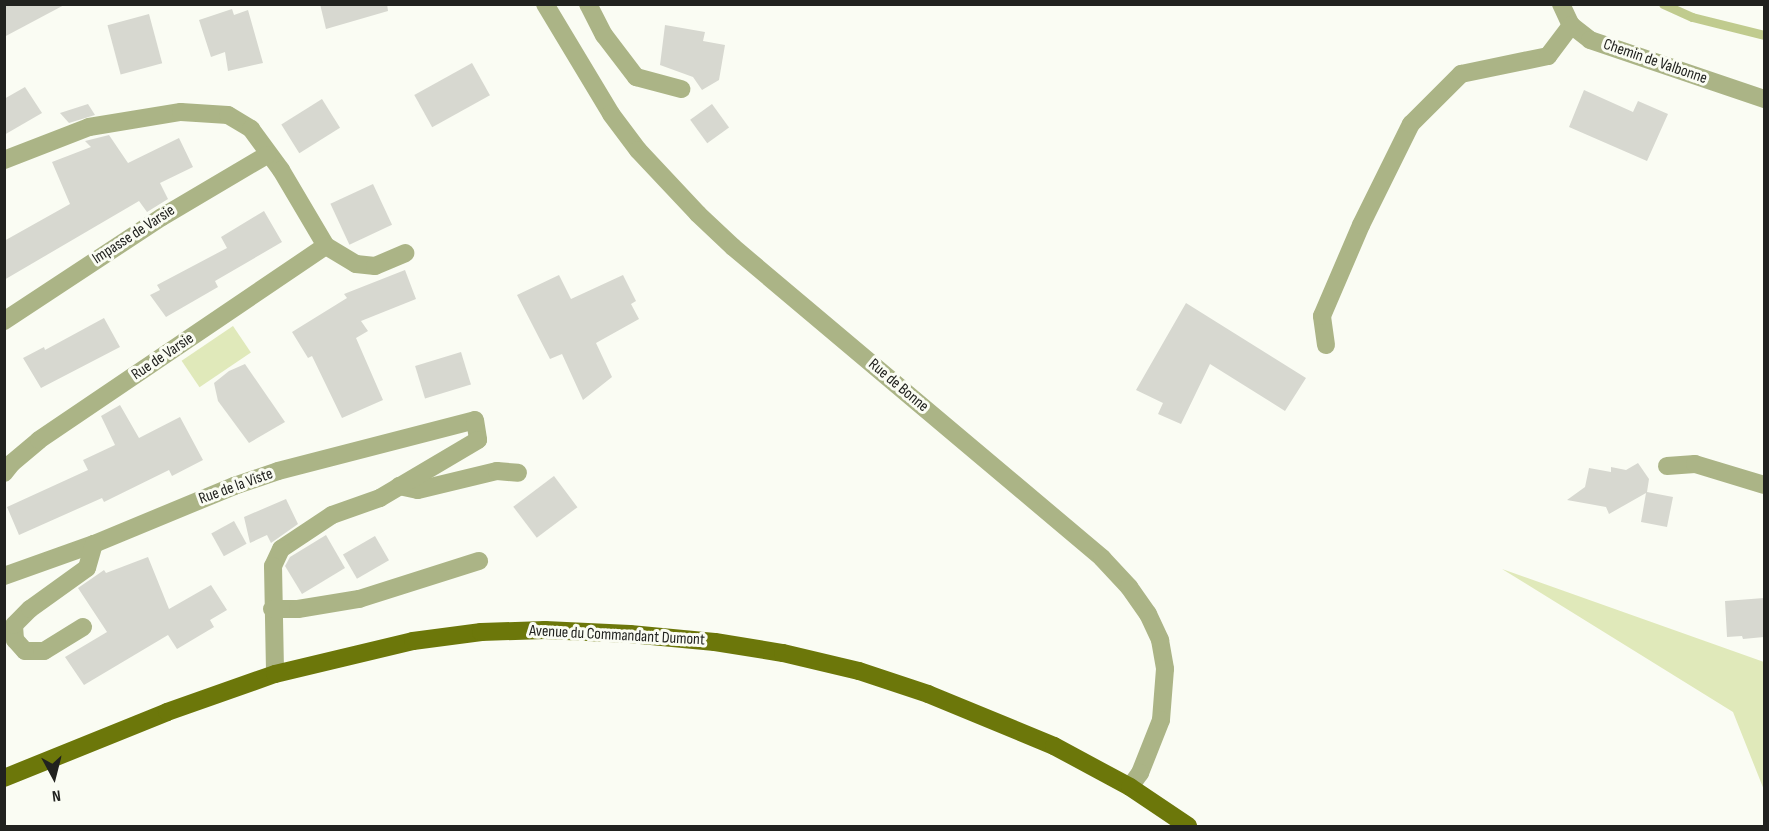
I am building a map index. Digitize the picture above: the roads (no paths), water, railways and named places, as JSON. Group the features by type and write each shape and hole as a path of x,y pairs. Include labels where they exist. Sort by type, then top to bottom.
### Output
{"main road":[{"name":"Avenue du Commandant Dumont","path":"4,778 167,712 275,674 337,657 413,641 481,632 545,630 705,641 783,652 859,671 928,693 1088,763 1130,787 1188,826"}],"street":[{"name":"Rue de Bonne","path":"546,4 589,80 638,150 698,214 733,247 1102,558 1129,587 1148,614 1160,640 1165,669 1161,720 1140,774 1130,787"},
{"path":"588,4 604,36 636,77 681,89"},
{"path":"1326,345 1322,316 1361,225 1411,124 1461,74 1548,56 1570,25 1561,4"},
{"name":"Chemin de Valbonne","path":"1570,25 1590,40 1764,99"},
{"path":"4,160 89,127 181,112 228,115 251,129 267,155 281,171 326,246 356,264 375,266 405,253"},
{"name":"Impasse de Varsie","path":"4,321 162,217 267,155"},
{"name":"Rue de Varsie","path":"4,473 39,440 326,246"},
{"name":"Rue de la Viste","path":"4,576 94,544 234,486 278,471 475,420 478,440 399,486"},
{"path":"1667,466 1695,464 1764,485"},
{"path":"275,674 273,566 281,549 332,516 380,498 399,486 417,490 497,471 518,473"},
{"path":"83,627 44,651 25,651 15,640 14,624 30,609 87,568 94,544"},
{"path":"272,609 298,609 359,599 479,561"}],"waterway":[{"path":"1663,4 1692,17 1764,35"}]}
